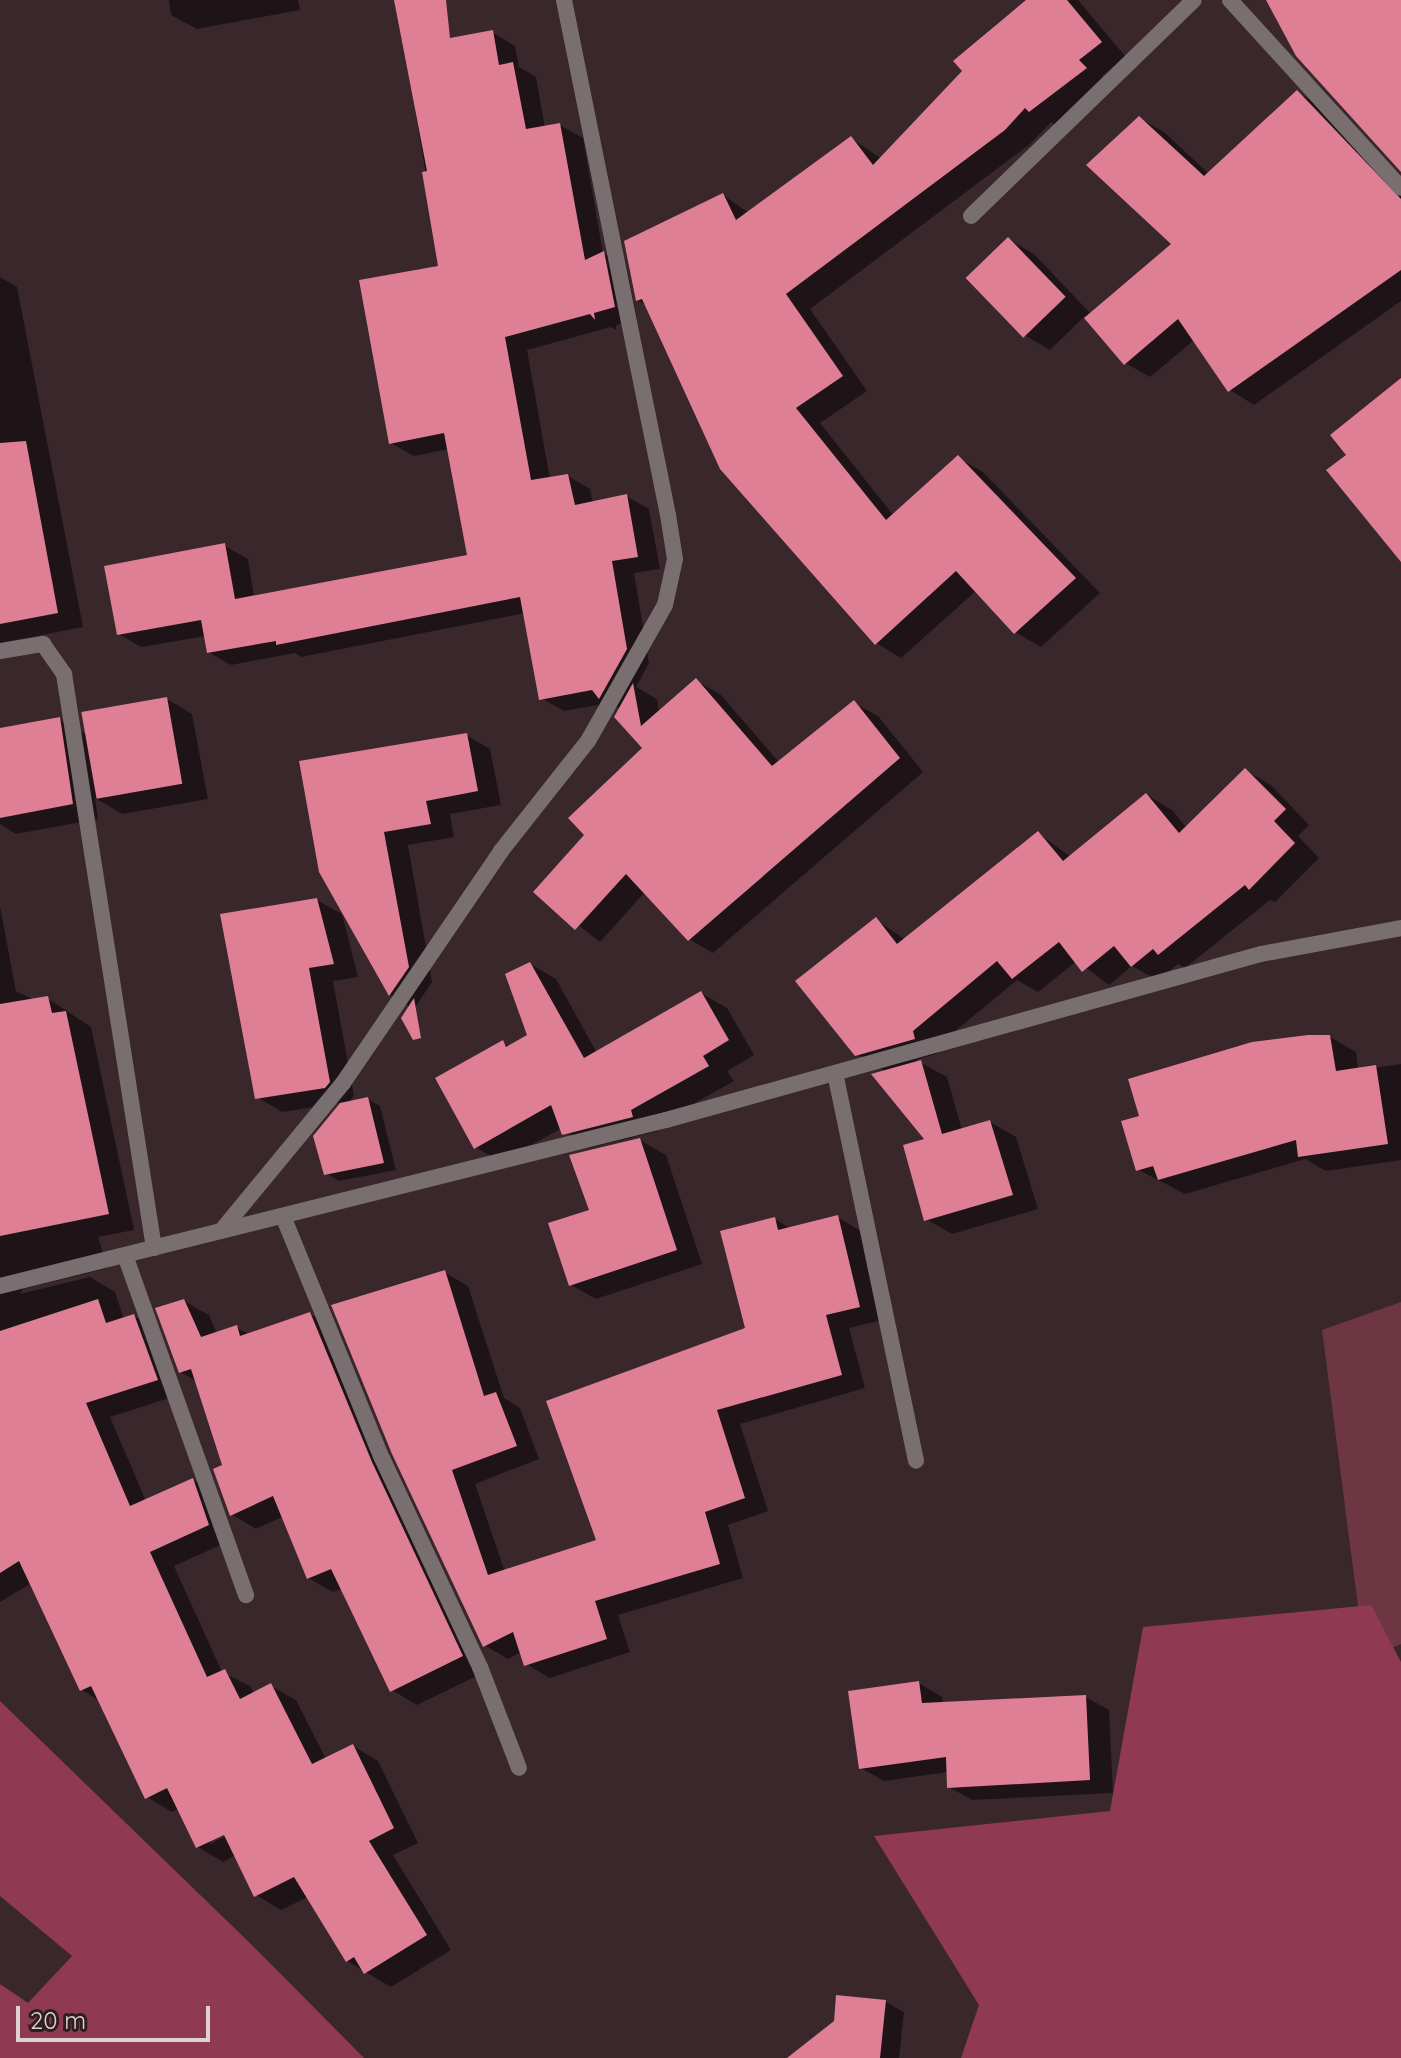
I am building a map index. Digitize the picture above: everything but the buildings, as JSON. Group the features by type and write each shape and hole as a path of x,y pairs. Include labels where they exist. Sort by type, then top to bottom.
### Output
{"street":[{"path":"221,1231 343,1083 501,851 588,741 665,605 675,559 668,515 564,0"},
{"path":"971,216 1194,0"},
{"path":"1230,0 1401,188"},
{"path":"0,651 43,644 64,674 154,1248"},
{"path":"0,1286 126,1258 154,1248 835,1073 1261,954 1401,928"},
{"path":"835,1073 916,1461"},
{"path":"283,1216 382,1458 480,1667 519,1768"},
{"path":"126,1258 246,1595"}],"shaded area":[{"path":"1401,1302 1401,1644 1365,1660 1322,1330"},
{"path":"1371,1605 1401,1662 1401,2058 961,2058 979,2005 874,1836 1110,1811 1143,1627"},
{"path":"0,1701 364,2058 0,2058 0,1984 28,2003 72,1956 0,1896"}]}
